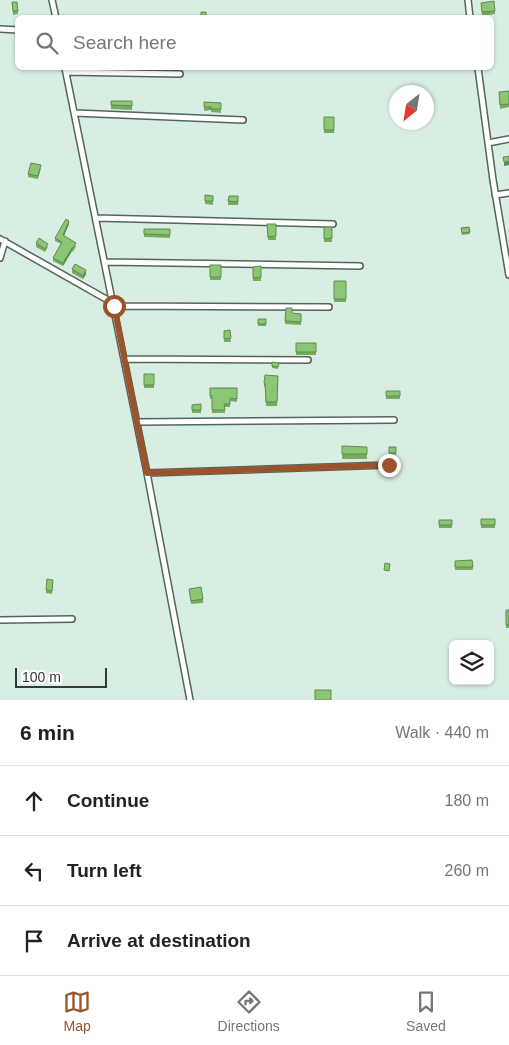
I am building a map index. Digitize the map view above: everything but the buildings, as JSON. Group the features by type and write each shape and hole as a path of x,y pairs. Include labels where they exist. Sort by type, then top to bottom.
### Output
{"street":[{"path":"52,0 55,15"},
{"path":"468,0 470,15"},
{"path":"0,29 15,30"},
{"path":"180,74 66,70 125,359 190,700"},
{"path":"478,70 495,196 507,249 509,275"},
{"path":"75,113 243,120"},
{"path":"488,143 509,139"},
{"path":"495,196 509,193"},
{"path":"96,218 333,224"},
{"path":"0,258 2,240 114,305 329,307"},
{"path":"105,262 360,266"},
{"path":"125,359 308,360"},
{"path":"137,422 394,420"},
{"path":"147,473 389,465"},
{"path":"0,620 72,619"}],"route":[{"path":"114,306 147,473 389,465"}]}
